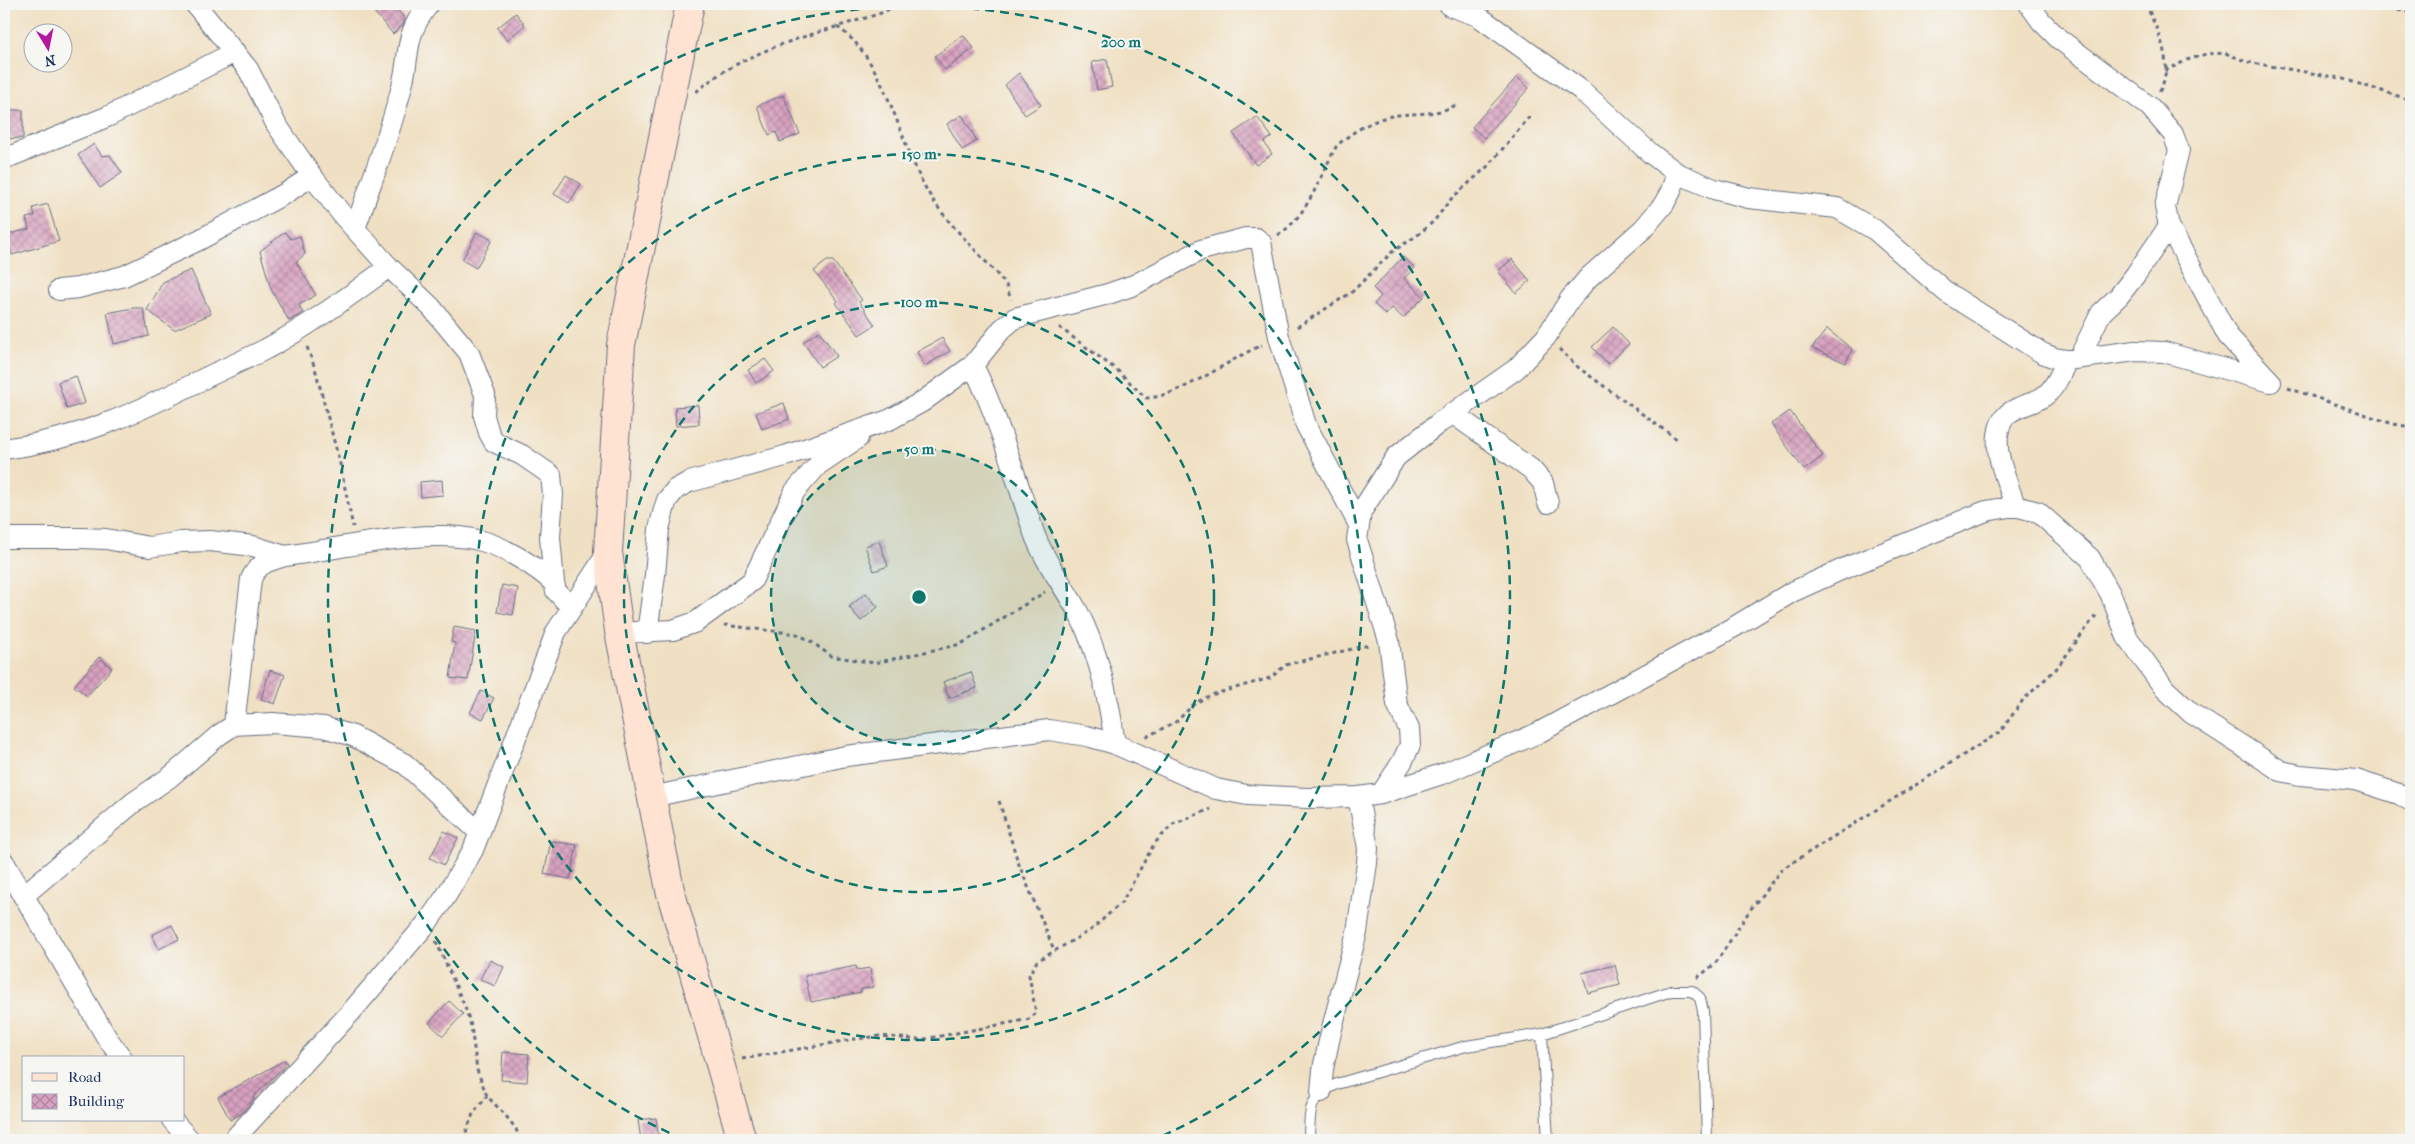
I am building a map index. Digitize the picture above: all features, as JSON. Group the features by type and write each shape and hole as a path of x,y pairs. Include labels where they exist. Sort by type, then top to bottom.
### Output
{"main road":[{"path":"690,4 621,345 608,552 619,631 670,890 742,1140"}],"street":[{"path":"195,4 248,69 276,124 312,176 355,230 389,267 431,307 469,353 483,387 484,416 488,433 494,442 522,455 551,474 553,495 550,538 554,582 556,591 571,607"},
{"path":"355,230 402,86 410,35 418,17 428,4"},
{"path":"2029,4 2041,22 2059,39 2150,107 2173,134 2179,150 2165,207 2169,226 2228,336 2271,382"},
{"path":"1450,6 1478,16 1581,90 1650,153 1678,173 1714,189 1749,198 1837,208 1875,230 1953,297 2007,329 2042,353 2073,359 2135,351 2164,352 2271,382"},
{"path":"4,158 110,116 235,52"},
{"path":"1381,794 1402,762 1410,745 1408,729 1398,704 1387,634 1357,540 1358,525 1365,504 1396,457 1452,413 1516,369 1546,337 1570,299 1589,277 1643,229 1664,204 1678,173"},
{"path":"59,290 78,288 124,276 199,240 286,193 312,176"},
{"path":"2015,506 2000,456 1998,436 2008,413 2048,393 2073,359 2101,313 2119,296 2169,226"},
{"path":"619,631 646,633 673,630 696,622 752,581 795,491 818,465 844,446 922,402 946,382 973,365 1002,329 1015,318 1108,294 1134,285 1201,250 1246,238 1256,238 1261,242 1279,337 1306,425 1358,525"},
{"path":"4,449 56,441 107,424 172,395 266,349 389,267"},
{"path":"973,365 988,396 1025,502 1034,534 1078,613 1093,645 1109,700 1119,745"},
{"path":"1452,413 1531,469 1542,483 1548,503"},
{"path":"646,633 655,575 658,529 667,500 676,489 689,482 732,472 767,459 785,456 889,420"},
{"path":"651,797 846,756 1049,730 1087,736 1119,745 1216,788 1247,795 1307,798 1358,797 1381,794 1445,773 1538,733 1734,627 1792,592 1843,569 1986,511 2015,506 2038,512 2090,558 2111,595 2127,637 2165,689 2191,713 2281,771 2300,775 2356,780 2399,794 2411,801"},
{"path":"234,725 251,579 258,566 285,556 397,539 445,537 483,541 542,571 554,582"},
{"path":"4,538 106,539 149,547 181,542 210,541 253,546 285,556"},
{"path":"233,1140 351,1012 427,923 473,850 556,632 608,552"},
{"path":"23,896 127,807 170,777 219,735 234,725 273,723 324,727 353,736 405,764 480,833"},
{"path":"1321,1092 1331,1032 1356,932 1367,863 1368,848 1358,797"},
{"path":"4,862 107,1038 120,1056"},
{"path":"174,1122 190,1140"}],"lane":[{"path":"1309,1140 1310,1113 1321,1092 1356,1077 1466,1046 1542,1034 1666,992 1692,991 1700,998 1703,1011 1706,1140"},
{"path":"1542,1034 1548,1140"}],"path":[{"path":"694,93 716,77 776,46 884,12 897,4"},
{"path":"2146,4 2165,49 2163,84 2150,107"},
{"path":"2350,6 2411,12"},
{"path":"837,27 850,36 867,60 890,103 924,186 939,209 1006,285 1015,318"},
{"path":"2165,71 2187,60 2206,54 2225,53 2247,62 2340,78 2411,100"},
{"path":"1261,242 1290,227 1303,210 1336,147 1343,140 1383,118 1444,112 1456,105"},
{"path":"1036,312 1048,322 1065,330 1118,371 1146,398 1196,382 1244,353 1279,337 1352,292 1392,252 1420,234 1434,221 1451,199 1488,166 1532,114"},
{"path":"297,330 306,345 315,368 340,464 357,545"},
{"path":"1546,337 1578,368 1678,440"},
{"path":"2271,382 2393,424 2411,427"},
{"path":"696,622 797,634 831,656 875,663 889,662 961,644 1061,582"},
{"path":"1681,991 1715,964 1750,910 1782,869 2000,732 2023,700 2056,669 2111,595"},
{"path":"1119,745 1166,728 1177,721 1195,703 1211,695 1270,678 1286,665 1293,662 1370,645 1387,634"},
{"path":"999,801 1018,862 1054,950"},
{"path":"720,1062 881,1036 920,1040 1030,1019 1036,1013 1029,975 1037,961 1091,930 1122,902 1154,844 1173,824 1213,808"},
{"path":"427,923 446,960 465,1006 471,1026 477,1070 487,1096 516,1129 520,1140"},
{"path":"463,1140 473,1114 487,1096"}],"building":[{"path":"381,4 392,4 405,19 402,26 393,34 373,11"},
{"path":"516,13 525,25 507,40 497,28"},
{"path":"963,35 974,48 945,70 935,56"},
{"path":"1107,59 1112,87 1097,90 1092,62"},
{"path":"1019,73 1041,105 1025,115 1005,85"},
{"path":"1517,77 1529,88 1484,138 1472,127"},
{"path":"783,95 800,134 780,142 776,132 769,135 757,106"},
{"path":"4,110 23,110 23,138 4,139"},
{"path":"962,115 977,141 962,150 947,124"},
{"path":"1257,117 1272,137 1264,142 1272,154 1256,165 1233,133"},
{"path":"94,144 102,156 110,155 122,173 100,188 78,155"},
{"path":"566,175 581,184 569,203 554,194"},
{"path":"48,204 59,241 12,255 6,235 29,229 26,218 35,216 33,208"},
{"path":"285,232 291,239 300,236 305,254 296,262 316,295 299,305 303,313 289,321 271,289 260,251"},
{"path":"477,232 492,240 476,268 462,260"},
{"path":"1403,257 1415,268 1404,278 1424,297 1403,318 1392,308 1386,315 1374,304 1381,296 1373,288"},
{"path":"1512,259 1530,281 1516,293 1498,271"},
{"path":"827,261 833,261 862,300 859,302 875,325 859,335 836,303 838,301 814,271"},
{"path":"191,270 211,314 174,330 147,310 163,282"},
{"path":"143,308 149,336 114,344 107,313"},
{"path":"1613,327 1629,344 1608,364 1592,347"},
{"path":"1827,329 1852,349 1846,363 1812,348"},
{"path":"819,331 837,356 820,367 803,342"},
{"path":"942,338 950,351 925,366 917,352"},
{"path":"765,359 774,371 756,383 748,370"},
{"path":"76,376 85,403 67,409 58,382"},
{"path":"784,403 789,419 762,429 756,413"},
{"path":"698,405 699,424 676,426 675,407"},
{"path":"1790,411 1823,456 1804,470 1771,424"},
{"path":"442,480 443,495 421,497 420,482"},
{"path":"879,541 888,566 874,571 865,546"},
{"path":"502,585 518,588 513,615 497,612"},
{"path":"866,593 878,607 861,621 849,607"},
{"path":"454,627 476,631 468,680 450,678 455,643 451,642"},
{"path":"99,657 112,668 87,696 74,686"},
{"path":"270,670 285,675 275,704 261,699"},
{"path":"971,672 977,688 949,698 943,682"},
{"path":"481,691 494,698 483,719 470,713"},
{"path":"444,831 458,838 444,865 430,858"},
{"path":"551,841 577,845 570,879 544,874"},
{"path":"172,925 179,939 159,949 152,935"},
{"path":"490,960 504,967 495,986 480,979"},
{"path":"1615,965 1620,985 1588,993 1582,973"},
{"path":"856,966 857,970 870,968 873,987 861,989 861,992 811,1002 805,976"},
{"path":"449,1001 463,1014 443,1036 429,1023"},
{"path":"503,1052 529,1054 527,1082 501,1080"},
{"path":"285,1060 287,1064 253,1097 254,1099 241,1114 230,1120 218,1097"},
{"path":"656,1118 659,1140 641,1140 638,1120"}]}
